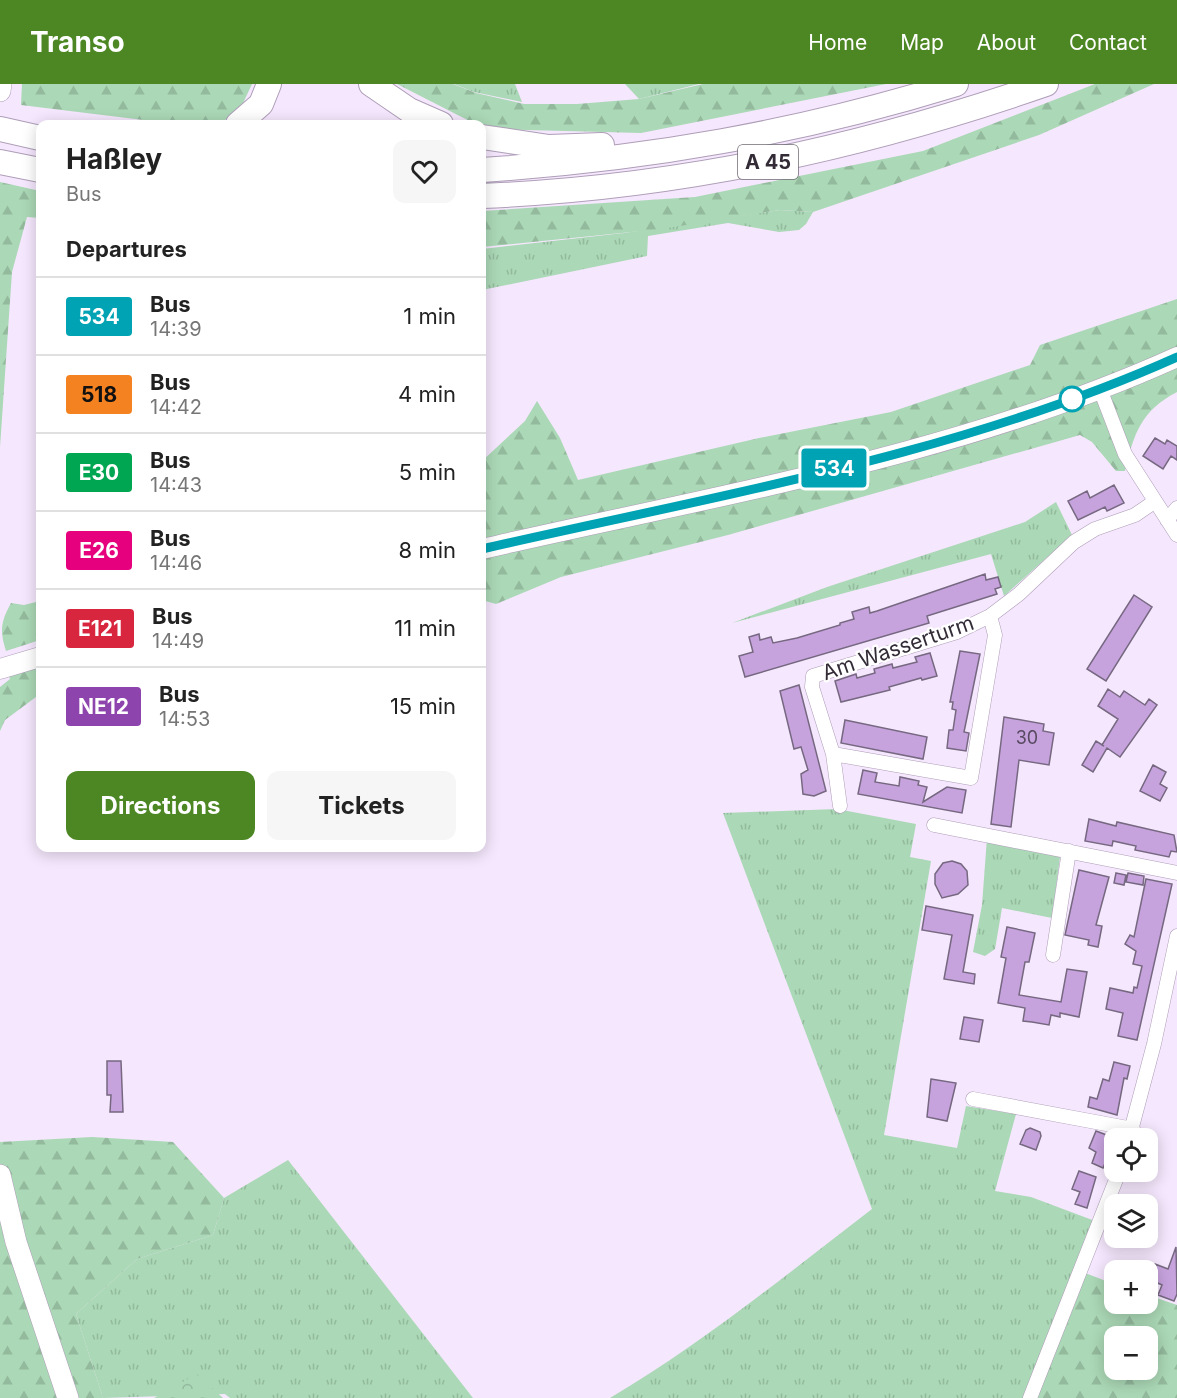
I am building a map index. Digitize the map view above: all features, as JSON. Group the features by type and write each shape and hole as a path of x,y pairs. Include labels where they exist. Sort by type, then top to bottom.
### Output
{"highway":[{"path":"243,120 261,104 269,84"},
{"path":"371,84 408,110 432,120"},
{"name":"A 45","path":"486,170 657,154 780,131 875,109 956,84"},
{"name":"A 45","path":"486,196 566,192 672,179 762,163 884,136 1046,84"},
{"path":"6,131 36,137"},
{"path":"486,138 549,147 621,144 657,154"},
{"path":"3,163 36,169"}],"main road":[{"path":"0,91 1,84"},
{"path":"486,548 916,448 1100,389 1177,357"},
{"path":"0,656 36,648"},
{"path":"0,669 36,658"},
{"path":"0,1174 19,1254 68,1398"}],"street":[{"path":"1100,389 1125,454 1177,535"},
{"name":"Am Wasserturm","path":"840,806 833,754 812,687 813,676 957,632 990,616 1019,594 1074,542 1095,529 1135,515 1154,502"},
{"path":"1167,520 1177,508"},
{"name":"Am Wasserturm","path":"833,754 972,778 995,635 990,616"},
{"path":"934,825 1177,873"},
{"path":"1053,955 1069,851"},
{"path":"1132,1128 1177,936"},
{"path":"973,1099 1104,1128"},
{"path":"1030,1398 1115,1182"}],"green space":[{"path":"22,84 252,84 238,114 225,120 143,120 21,105"},
{"path":"397,84 453,84 476,93 524,104 577,104 639,99 703,84 886,84 641,133 486,129 486,120 467,120"},
{"path":"454,84 515,84 522,102 474,92"},
{"path":"625,84 699,84 639,99"},
{"path":"1095,84 1154,84 1039,135 813,212 780,210 661,229 486,247 486,211 695,197 923,151"},
{"path":"0,182 36,190 36,218 27,217 12,272 0,447"},
{"path":"780,210 813,212 806,224 799,230 779,232 728,223 648,236 647,256 486,289 486,249 624,233"},
{"path":"1177,299 1177,392 1155,407 1141,424 1125,471 1116,471 1092,442 1080,435 728,535 561,577 496,604 486,601 486,457 525,421 537,401 560,438 578,480 759,438 891,412 1030,365 1040,345"},
{"path":"1056,502 1072,535 1004,596 991,554 732,623 827,587 1025,522"},
{"path":"36,602 36,641 6,651 2,627 5,616 11,603 24,605"},
{"path":"36,666 36,697 5,720 0,731 0,687 10,679 7,671"},
{"path":"837,809 916,824 910,857 931,861 884,1135 957,1148 966,1106 1016,1114 995,1191 1031,1197 1095,1221 1024,1398 610,1398 678,1355 872,1209 723,813"},
{"path":"987,838 1055,852 1060,857 1052,918 1002,908 995,949 985,956 973,952 982,905"},
{"path":"92,1137 173,1142 224,1198 213,1235 137,1259 76,1314 103,1398 0,1398 0,1142"},
{"path":"288,1160 473,1398 230,1398 225,1394 103,1398 76,1314 137,1259 213,1235 224,1198"},
{"path":"1085,1273 1104,1280 1104,1314 1158,1314 1158,1298 1177,1305 1177,1398 1035,1398"},
{"path":"197,1374 223,1398 154,1398"}],"building":[{"path":"1155,438 1165,444 1167,440 1177,446 1177,460 1171,456 1163,469 1143,456"},
{"path":"1114,485 1124,503 1107,511 1105,507 1078,520 1068,501 1087,491 1090,498"},
{"path":"985,574 986,580 998,577 1001,587 995,589 997,594 927,616 929,623 745,677 739,656 753,652 749,637 759,634 760,640 771,637 773,643 797,638 854,619 852,612 869,607 870,613"},
{"path":"1134,595 1152,607 1106,681 1087,669"},
{"path":"960,651 980,654 964,732 969,733 966,751 947,748 949,730 953,730 956,710 952,709 953,702 950,702"},
{"path":"930,653 937,676 922,680 921,678 889,687 890,690 841,702 835,681 856,674 857,678 875,673 874,669 892,664 893,668 917,662 915,657"},
{"path":"799,685 826,791 814,796 803,794 801,774 808,770 801,747 794,749 780,691"},
{"path":"1108,689 1120,697 1124,691 1145,705 1149,699 1157,705 1120,757 1107,748 1093,772 1082,765 1096,741 1102,745 1118,719 1098,706"},
{"path":"1004,717 1044,724 1043,731 1054,733 1049,765 1019,760 1011,827 991,824"},
{"path":"845,720 927,737 923,759 841,743"},
{"path":"1153,765 1166,772 1160,784 1167,788 1160,801 1140,791"},
{"path":"863,770 877,773 875,782 899,786 900,777 919,781 918,785 927,787 923,802 947,787 966,790 962,813 858,794"},
{"path":"1089,819 1116,826 1117,822 1174,835 1177,852 1171,851 1169,857 1135,850 1136,846 1113,841 1112,846 1085,841"},
{"path":"952,861 961,864 967,871 968,885 958,894 942,898 935,884 935,874 943,863"},
{"path":"1079,870 1109,877 1096,925 1102,926 1098,947 1088,945 1089,940 1065,935"},
{"path":"1116,873 1126,875 1124,885 1114,883"},
{"path":"1128,873 1144,876 1143,885 1126,882"},
{"path":"1146,879 1172,884 1137,1040 1118,1036 1123,1013 1106,1009 1110,988 1133,993 1134,987 1137,988 1142,966 1133,964 1136,951 1125,944 1130,935 1134,937"},
{"path":"926,906 973,915 963,972 975,974 974,984 944,979 952,935 922,930"},
{"path":"1007,927 1035,933 1029,962 1025,962 1019,995 1061,1002 1067,969 1087,972 1079,1017 1060,1013 1060,1017 1051,1015 1049,1025 1023,1021 1025,1008 998,1003 1006,958 1001,957"},
{"path":"964,1017 983,1020 979,1042 960,1039"},
{"path":"107,1061 121,1061 123,1112 110,1112 111,1095 107,1095"},
{"path":"1114,1062 1130,1066 1127,1079 1124,1078 1117,1115 1088,1107 1090,1097 1097,1099 1103,1079 1109,1081"},
{"path":"931,1079 956,1083 947,1121 927,1117"},
{"path":"1030,1128 1040,1132 1041,1136 1036,1150 1020,1144 1026,1130"},
{"path":"1096,1131 1104,1134 1103,1168 1092,1163 1096,1152 1089,1148"},
{"path":"1079,1171 1096,1177 1087,1208 1075,1204 1080,1192 1072,1189"},
{"path":"1176,1247 1177,1294 1174,1301 1158,1295 1162,1285 1158,1283 1158,1265 1168,1269"}],"bus line":[{"name":"534","path":"486,548 806,476 916,448 1072,399 1177,357"}]}
